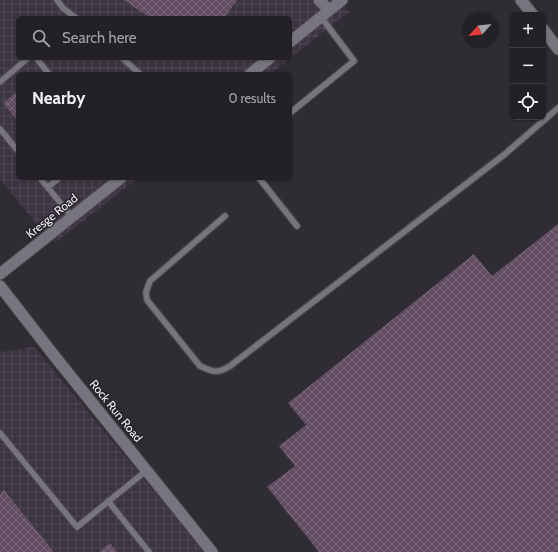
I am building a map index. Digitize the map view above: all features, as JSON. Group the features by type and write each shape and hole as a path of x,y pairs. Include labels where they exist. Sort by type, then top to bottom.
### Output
{"street":[{"path":"319,0 325,14"},
{"path":"292,40 342,0"},
{"path":"521,0 531,12"},
{"path":"546,33 558,49"},
{"path":"252,72 268,60"},
{"name":"Kresge Road","path":"0,274 117,180"},
{"name":"Rock Run Road","path":"0,286 212,552"}],"lane":[{"path":"57,0 63,8 73,16"},
{"path":"292,111 354,61 325,14"},
{"path":"0,82 26,60"},
{"path":"38,60 47,72"},
{"path":"124,60 138,72"},
{"path":"225,216 150,281 146,292 147,300 200,366 211,372 222,371 230,366 505,154 558,108"},
{"path":"0,130 16,149"},
{"path":"42,180 72,216"},
{"path":"48,187 56,180"},
{"path":"261,180 297,226"},
{"path":"0,433 77,527 147,470"},
{"path":"108,501 149,552"}],"shaded area":[{"path":"0,0 340,0 349,12 292,57 292,16 16,16 16,60 288,60 273,72 16,72 16,180 135,180 55,243 31,217 0,179"},
{"path":"34,347 205,552 0,552 0,352"}],"building":[{"path":"124,0 237,0 225,16 147,16"},
{"path":"16,93 16,119 3,103"},
{"path":"558,224 558,552 319,552 267,487 295,466 279,446 306,425 288,403 474,254 492,276"},
{"path":"4,490 54,552 0,552 0,494"},
{"path":"110,543 117,552 99,552"}]}
